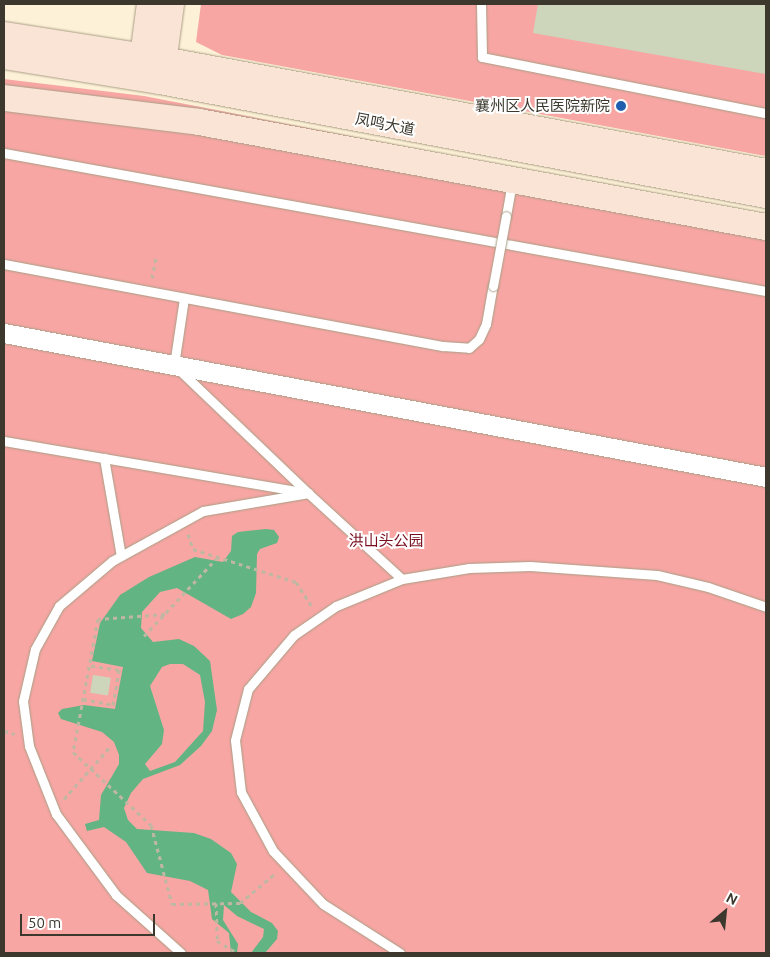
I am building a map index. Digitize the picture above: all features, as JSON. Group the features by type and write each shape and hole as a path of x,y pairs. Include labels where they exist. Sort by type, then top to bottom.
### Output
{"main road":[{"path":"150,4 152,69"},
{"path":"152,69 171,4"},
{"name":"凤鸣大道","path":"4,35 152,69 766,195"},
{"name":"凤鸣大道","path":"4,56 152,69 766,172"},
{"path":"4,98 199,122 766,227"}],"street":[{"path":"4,333 766,477"}],"lane":[{"path":"480,4 482,57 766,113"},
{"path":"4,153 766,291"},
{"path":"4,264 443,346 469,348 479,339 486,324 512,180"},
{"path":"184,298 174,365 308,493 402,579"},
{"path":"4,441 308,493"},
{"path":"104,458 121,556"},
{"path":"181,953 116,895 54,810 29,746 23,701 34,649 60,606 121,556 203,511 308,493"},
{"path":"400,953 323,904 272,851 240,792 235,740 248,689 294,636 336,606 402,579 469,568 530,566 657,575 708,587 766,607"}],"path":[{"path":"149,291 156,257"},
{"path":"184,522 193,549 296,582 320,618"},
{"path":"144,636 218,557"},
{"path":"164,614 98,619 73,752 151,825 172,904 240,903 286,865"},
{"path":"83,699 113,705 119,670 89,665"},
{"path":"54,810 110,747"},
{"path":"216,903 218,941 238,953"}],"green space":[{"name":"襄州区人民医院新院","path":"201,4 766,4 766,156 222,55 196,42"},
{"name":"洪山头公园","path":"4,79 144,96 766,217 766,953 4,953"}],"shaded area":[{"path":"266,529 274,530 279,537 277,543 260,549 257,554 256,593 251,607 243,614 231,619 177,588 160,592 142,612 141,628 153,642 179,639 194,646 210,661 217,710 212,731 201,746 180,765 143,779 131,793 124,808 128,820 137,829 194,833 211,839 231,853 237,864 231,892 251,912 272,923 278,931 277,939 265,953 251,953 263,937 264,929 237,916 224,905 223,920 238,944 237,953 231,953 229,933 212,919 208,890 190,881 147,873 126,842 104,827 87,831 85,824 99,820 101,795 119,764 119,755 114,742 102,732 61,719 58,713 62,709 84,705 115,709 123,667 92,661 100,623 120,595 149,577 195,557 223,562 231,551 232,536 238,532","holes":["170,664 183,664 200,675 205,702 203,731 175,762 150,771 145,764 162,744 164,730 150,686 162,667"]}],"building":[{"path":"538,4 766,4 766,74 533,33"},
{"path":"93,675 111,678 108,696 90,693"}],"place":[{"name":"襄州区人民医院新院","path":"621,106"}]}
